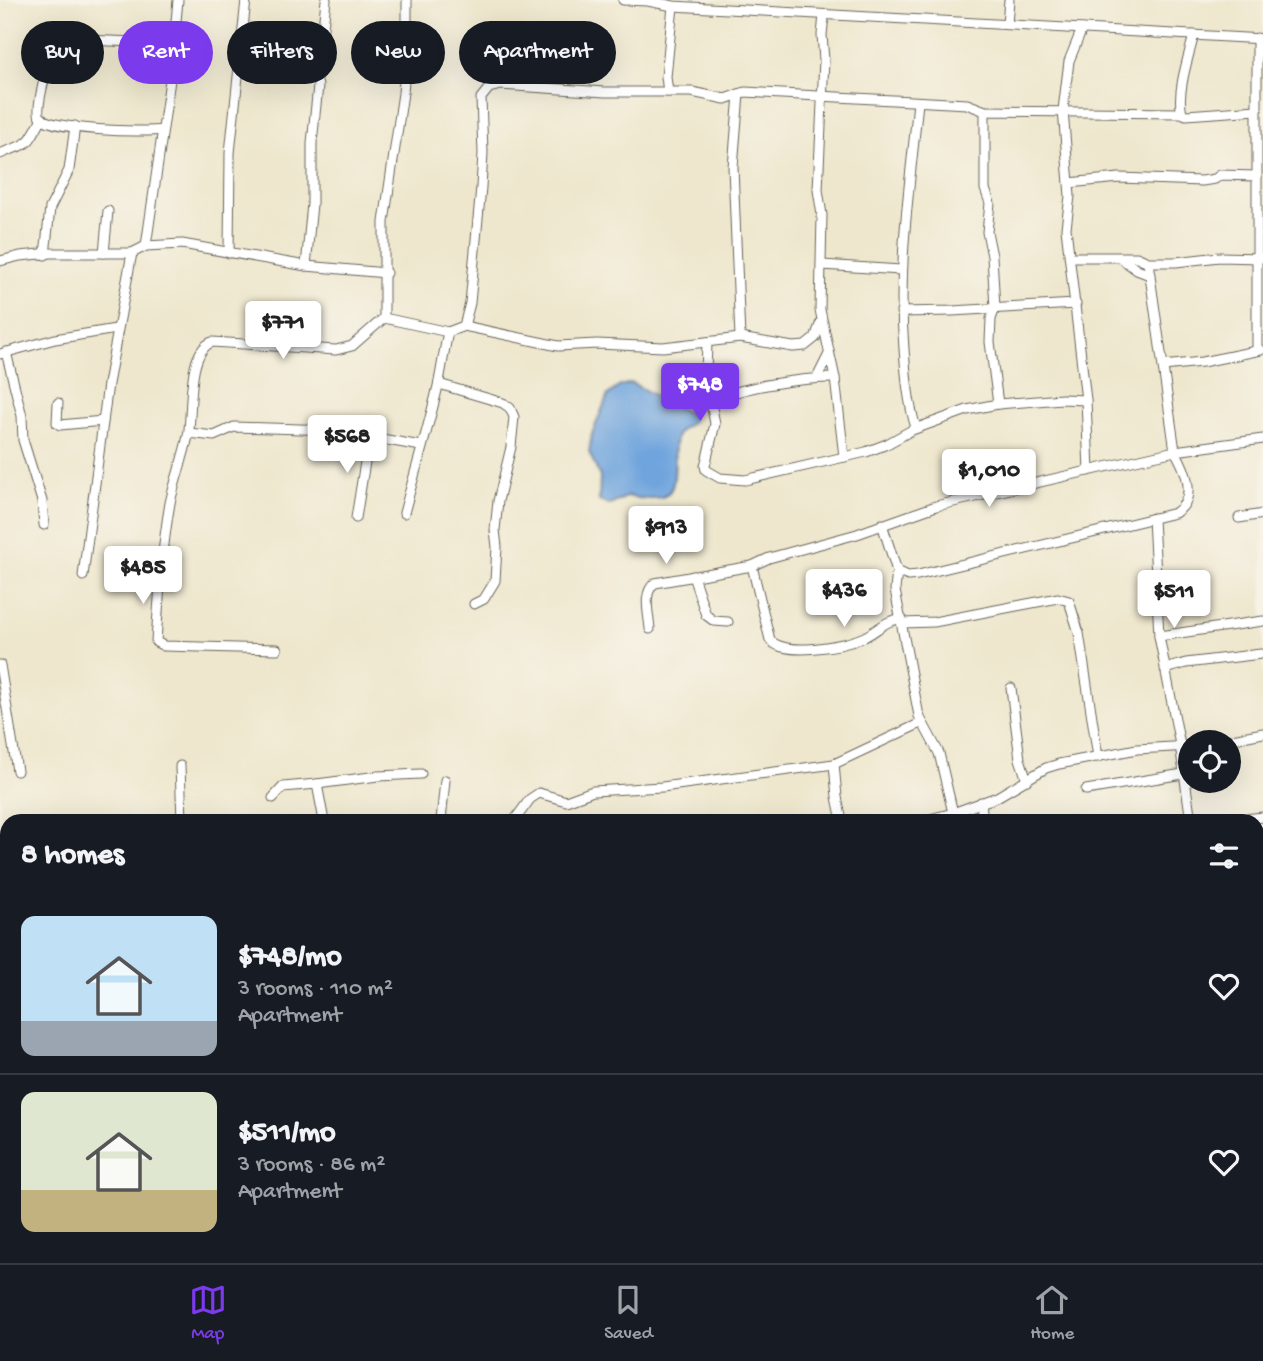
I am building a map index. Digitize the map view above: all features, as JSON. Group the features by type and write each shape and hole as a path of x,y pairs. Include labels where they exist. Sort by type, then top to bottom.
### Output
{"street":[{"path":"175,21 177,0"},
{"path":"229,253 230,153 246,0"},
{"path":"306,266 312,204 312,143 317,86 315,75 326,0"},
{"path":"277,649 164,646 156,642 170,504 189,433 190,401 198,355 204,345 212,342 336,350 352,346 384,318 384,222 402,93 407,43 407,0"},
{"path":"623,0 661,1 673,6 743,5 824,15 1260,39 1257,110 1260,350 1202,362 1163,366"},
{"path":"1007,24 1009,0"},
{"path":"668,92 666,77 673,6"},
{"path":"824,15 818,190 822,215 821,322 835,379 844,457"},
{"path":"1082,29 1069,61 1062,110 1069,183 1066,228 1086,400 1089,471"},
{"path":"1182,113 1180,107 1183,85 1194,35"},
{"path":"118,41 58,39 38,111 46,122 116,132 162,130"},
{"path":"146,246 168,84"},
{"path":"464,326 470,303 481,187 481,98 489,88 501,85 605,92 692,92 725,99 745,92 821,95 967,104 985,111 1062,110 1197,115 1257,110"},
{"path":"739,94 733,167 740,338"},
{"path":"916,428 909,405 901,312 901,270 918,102"},
{"path":"985,111 985,189 990,203 987,232 992,256 995,308 991,319 990,342 998,404"},
{"path":"0,154 30,141 42,118"},
{"path":"45,255 51,208 69,170 75,126"},
{"path":"1069,183 1119,178 1188,178 1202,181 1220,175 1257,176"},
{"path":"104,253 108,211"},
{"path":"0,261 20,256 132,253 146,246 181,244 306,266 386,273"},
{"path":"83,576 116,329 132,253"},
{"path":"1070,257 1136,257 1148,262 1219,257 1260,258"},
{"path":"1122,259 1137,270 1150,275"},
{"path":"897,571 908,576 918,575 1175,513 1183,508 1187,501 1186,473 1175,451 1148,262"},
{"path":"822,265 901,270"},
{"path":"901,312 1076,304"},
{"path":"384,318 448,332 464,326 558,346 597,344 663,347 740,338 805,346 815,338 821,322"},
{"path":"44,525 42,500 23,440 22,416 3,353 55,338 116,329"},
{"path":"404,513 439,384 448,332"},
{"path":"707,342 706,375 715,424 714,437 704,462 706,470 720,478 745,480 844,457 887,444 916,428 967,410 998,404 1086,400"},
{"path":"817,378 829,355"},
{"path":"713,402 730,393 817,378 835,379"},
{"path":"439,384 503,403 510,408 514,417 511,447 498,501 495,581 484,599 474,604"},
{"path":"58,403 57,423 60,425 103,421"},
{"path":"189,433 214,436 234,427 331,430 421,446"},
{"path":"356,518 369,437"},
{"path":"650,629 647,595 651,586 752,566 769,558 857,534 948,503 1175,451 1263,439"},
{"path":"1239,518 1263,514"},
{"path":"1153,518 1159,636 1181,730"},
{"path":"882,524 897,571 895,590 921,723 939,753 953,813"},
{"path":"752,566 770,640 777,646 817,649 862,638 890,620 933,622 1058,597 1069,601 1079,633 1098,757"},
{"path":"694,576 706,615 714,621 728,622"},
{"path":"1159,636 1263,621"},
{"path":"1165,670 1186,663 1261,654"},
{"path":"0,665 17,771"},
{"path":"1011,688 1020,759 1027,780"},
{"path":"519,814 530,799 539,793 566,801 593,792 662,787 834,764 921,723"},
{"path":"1241,737 1263,733"},
{"path":"949,814 997,797 1046,768 1137,749 1178,746"},
{"path":"834,764 841,814"},
{"path":"180,766 182,814"},
{"path":"273,799 283,787 377,776 421,774"},
{"path":"1086,790 1178,775"},
{"path":"442,814 445,780"},
{"path":"317,784 323,814"},
{"path":"1187,793 1190,814"},
{"path":"981,802 982,814"}],"water":[{"path":"631,383 693,417 692,422 680,431 676,439 671,490 665,496 655,498 628,496 610,505 599,501 600,477 589,452 592,434 608,395 620,386"}]}
